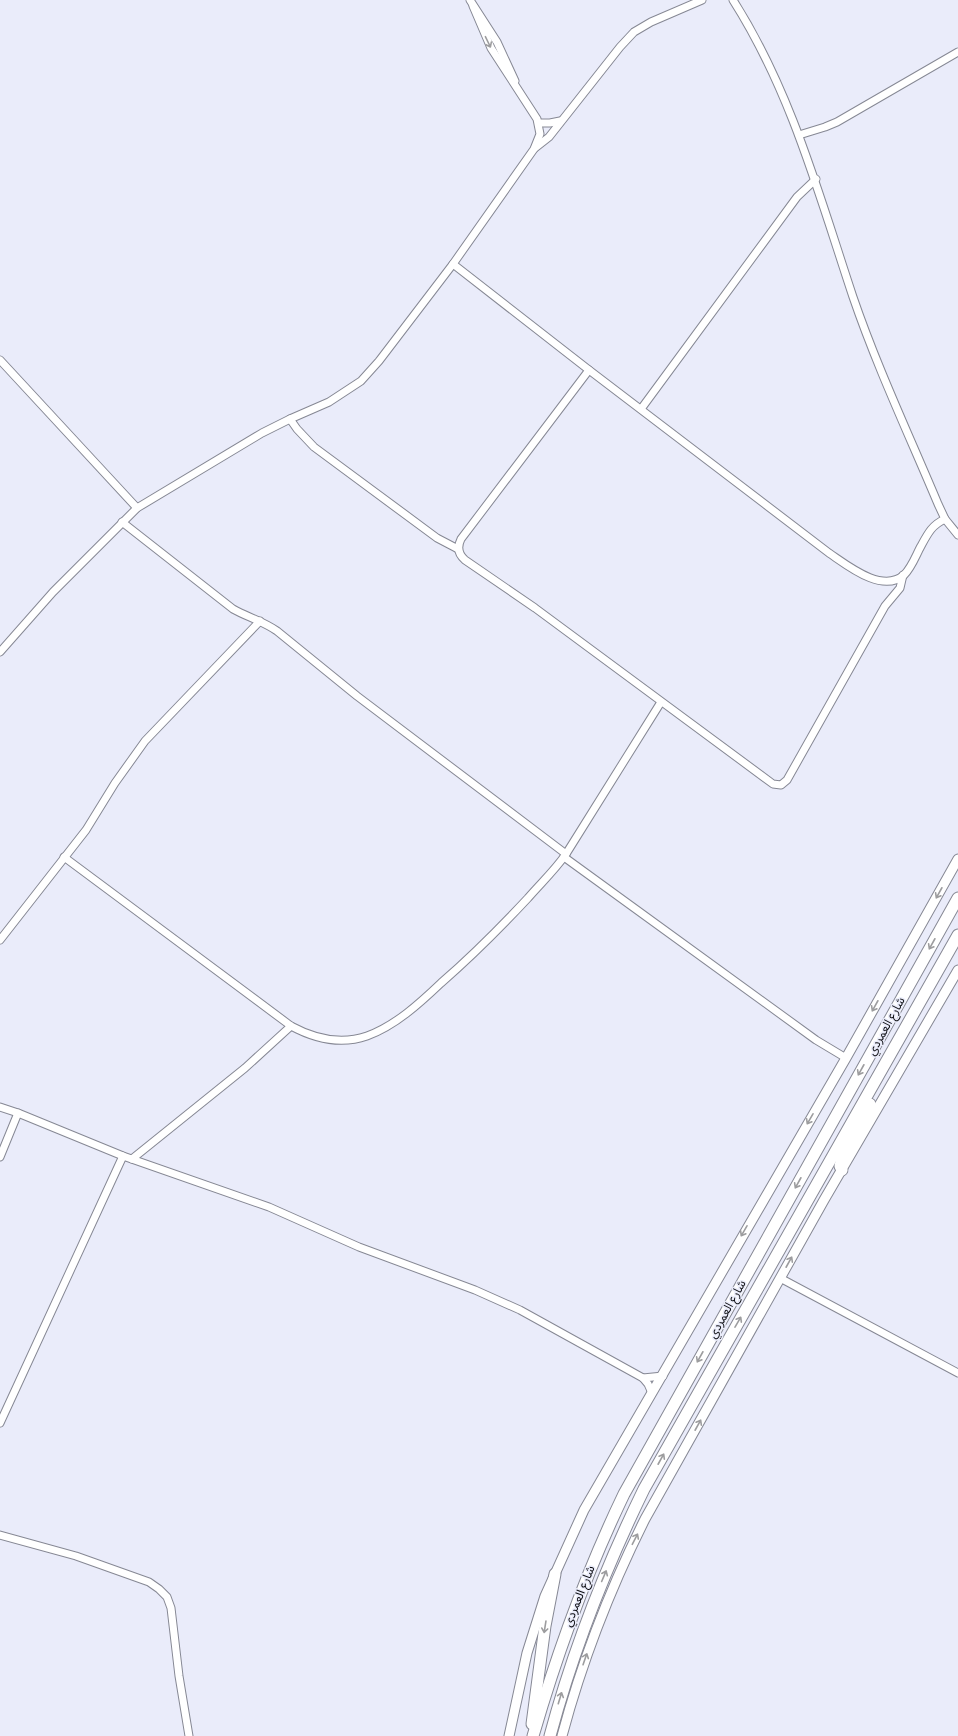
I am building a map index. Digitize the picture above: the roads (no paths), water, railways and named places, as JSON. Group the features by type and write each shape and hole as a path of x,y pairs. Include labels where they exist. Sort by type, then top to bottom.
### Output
{"main road":[{"name":"شارع العمردي","path":"533,1736 550,1676 573,1611 602,1540 624,1494 958,898"},
{"name":"شارع العمردي","path":"550,1736 565,1680 586,1620 630,1519 660,1460 958,935"},
{"path":"842,1170 840,1166 841,1162 880,1085 888,1058"},
{"path":"533,1736 534,1702 555,1574"}],"street":[{"path":"534,149 549,137 560,121 634,32 651,22 702,0"},
{"path":"733,0 768,62 799,135 816,179 864,324 945,519 958,535"},
{"path":"0,652 44,602 137,508 256,436 329,402 351,389 361,381 379,361 453,264 534,149 539,139 539,123 491,48 472,3"},
{"path":"799,135 837,122 958,52"},
{"path":"539,123 550,124 560,121"},
{"path":"641,409 797,197 816,179"},
{"path":"453,264 589,370 845,564 861,574 878,580 895,579 903,575 912,564 931,529 936,523 945,519"},
{"path":"0,360 137,508"},
{"path":"458,549 461,539 589,370"},
{"path":"290,419 314,447 437,538 458,549 462,558 535,608 774,784 781,785 787,780 885,606 900,588 903,575"},
{"path":"122,522 225,603 250,618 260,621 277,631 357,696 565,855 816,1040 846,1058"},
{"path":"0,940 86,830 118,777 145,740 260,621"},
{"path":"64,857 291,1026 320,1038 352,1040 381,1030 415,1006 467,960 509,919 565,855 661,702"},
{"path":"509,1736 533,1633 555,1574 593,1493 663,1376 846,1058 958,859"},
{"path":"562,1736 577,1684 594,1635 632,1546 659,1493 780,1278 958,970"},
{"path":"132,1159 245,1068 291,1026"},
{"path":"0,1107 123,1156 269,1206 359,1247 475,1290 520,1310 643,1378 648,1384 652,1393"},
{"path":"0,1157 18,1113"},
{"path":"0,1423 123,1156"},
{"path":"780,1278 958,1373"},
{"path":"643,1378 663,1376"},
{"path":"0,1535 76,1556 149,1582 167,1597 174,1622 179,1676 189,1736"}]}
